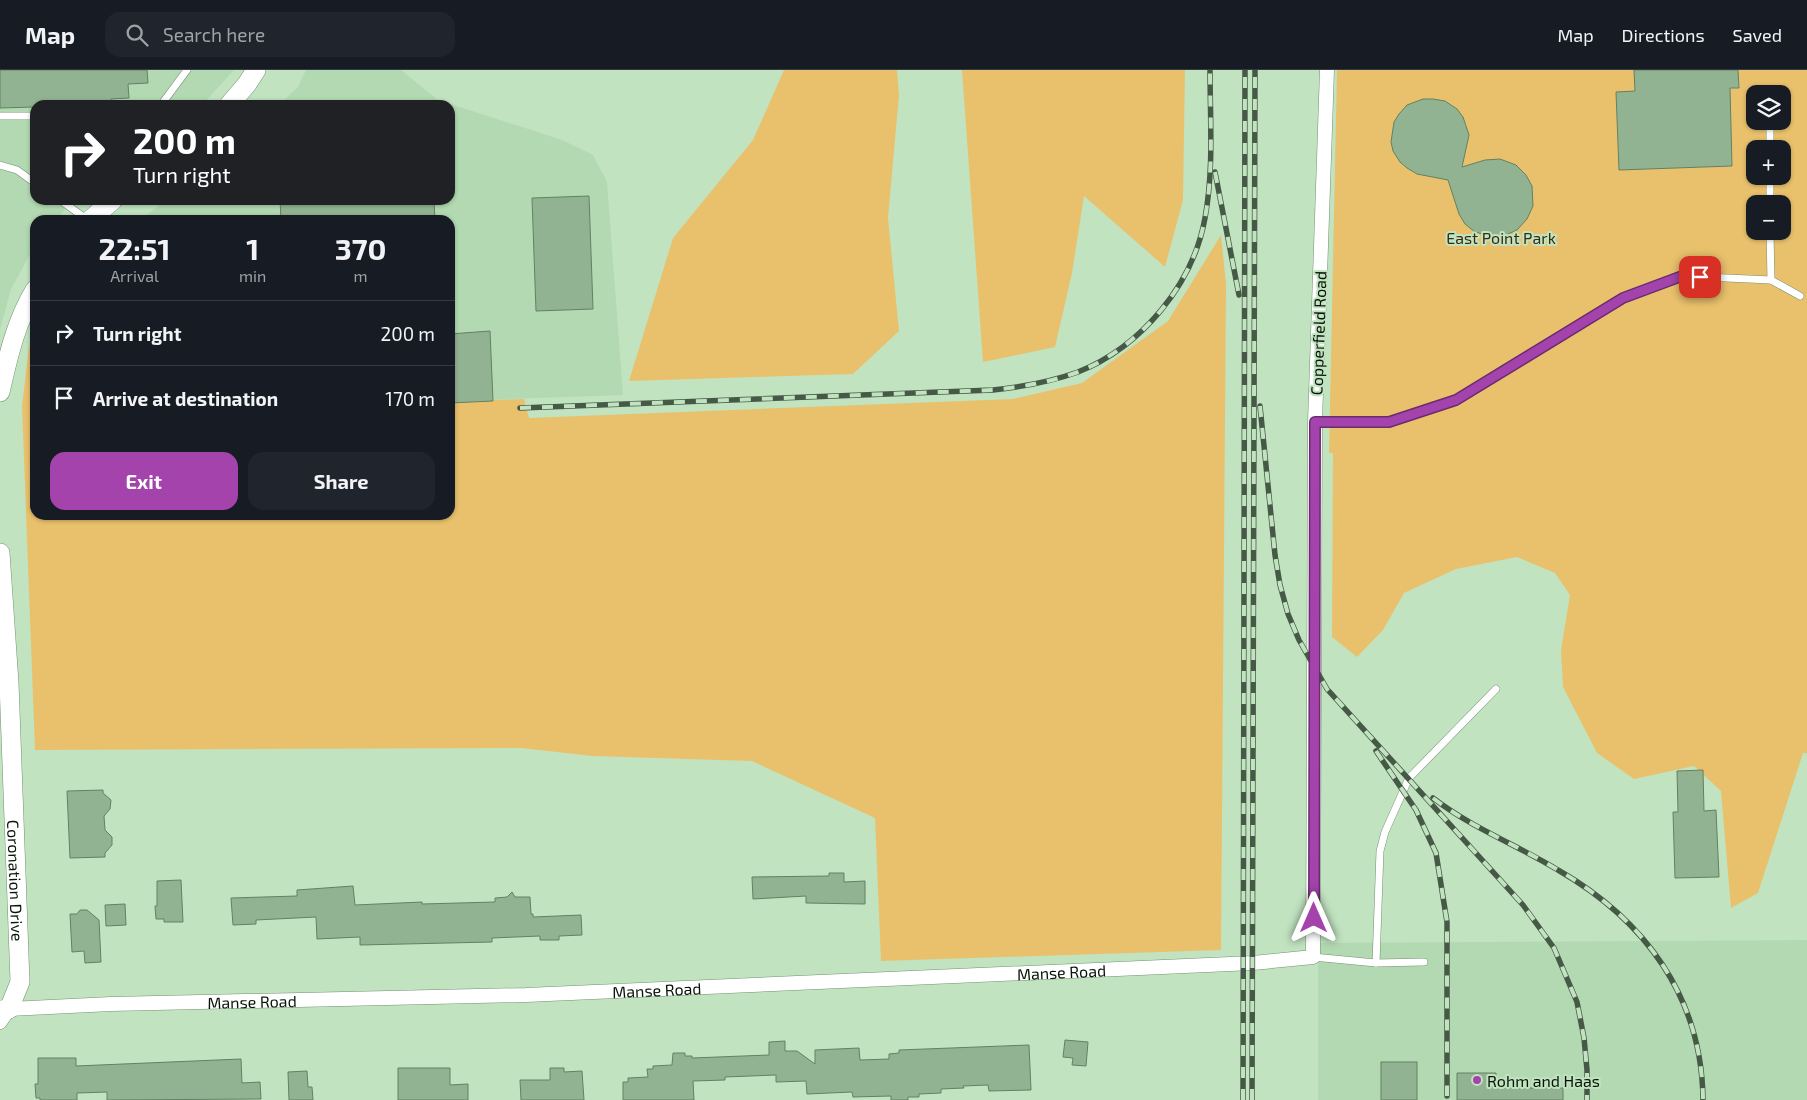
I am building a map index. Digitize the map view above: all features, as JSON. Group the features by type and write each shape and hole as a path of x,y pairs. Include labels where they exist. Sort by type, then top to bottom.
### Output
{"street":[{"path":"233,100 256,70"},
{"name":"Copperfield Road","path":"1314,957 1315,422 1327,70"},
{"path":"95,215 107,205"},
{"path":"0,392 10,352 25,306 30,298"},
{"name":"Coronation Drive","path":"0,554 9,683 20,982 3,1014"},
{"name":"Manse Road","path":"3,1014 111,1004 536,995 1252,963 1314,957"}],"lane":[{"path":"165,100 187,70"},
{"path":"0,116 30,116"},
{"path":"0,165 17,170 30,179"},
{"path":"67,205 82,215"},
{"path":"1770,240 1770,280"},
{"path":"1315,422 1389,422 1456,400 1623,298 1682,276 1770,280 1800,296"},
{"path":"1376,963 1380,851 1389,824 1409,778 1496,689"},
{"path":"1314,957 1376,963 1424,962"}],"shaded area":[{"path":"0,70 234,70 207,100 30,100 30,205 69,205 60,215 30,215 30,254 11,289 0,329"},
{"path":"306,70 401,70 438,100 284,100 298,87"},
{"path":"455,105 562,140 593,155 607,182 623,395 455,401 455,215 146,215 160,205 455,205"},
{"path":"1807,940 1807,1100 1318,1100 1318,943"}],"green space":[{"path":"784,70 897,70 899,95 888,218 899,331 853,374 629,381 673,238 753,140"},
{"path":"962,70 1185,70 1183,200 1165,267 1084,196 1072,273 1055,347 983,362"},
{"name":"East Point Park","path":"1337,70 1807,70 1807,753 1803,753 1758,893 1731,908 1721,791 1694,766 1634,779 1597,753 1563,687 1561,650 1570,595 1555,573 1517,557 1456,569 1404,593 1383,630 1357,657 1332,637 1333,453 1329,453"},
{"path":"1221,235 1226,284 1221,950 881,961 875,818 752,761 592,756 521,748 35,750 22,406 30,345 30,520 455,520 455,401 524,399 529,418 1013,399 1082,383 1168,321"}],"building":[{"path":"0,70 147,70 148,83 128,84 129,98 111,100 30,100 30,107 0,108"},
{"path":"1634,70 1738,70 1739,88 1730,88 1732,166 1619,170 1616,92 1635,91"},
{"path":"1423,99 1445,101 1457,109 1463,117 1469,135 1462,167 1485,160 1500,159 1516,165 1526,175 1532,186 1533,206 1527,219 1517,230 1506,235 1494,237 1475,232 1465,224 1459,214 1448,180 1417,174 1400,162 1393,151 1391,142 1394,122 1407,105"},
{"path":"589,196 593,309 536,311 532,198"},
{"path":"280,205 434,205 435,215 281,215"},
{"path":"490,331 493,401 455,403 455,334"},
{"path":"1703,770 1704,811 1716,810 1719,877 1675,878 1673,812 1678,812 1677,771"},
{"path":"103,790 103,793 111,800 110,809 104,816 105,830 112,837 112,845 105,853 105,857 70,858 67,791"},
{"path":"829,873 844,873 844,882 865,881 865,904 806,903 806,896 753,899 752,877 829,876"},
{"path":"181,880 183,922 164,922 164,919 156,919 157,881"},
{"path":"353,886 355,905 422,902 422,904 495,902 495,898 507,897 512,892 515,897 530,897 531,914 533,914 533,917 581,915 582,935 559,936 559,940 540,940 540,936 492,938 492,942 360,945 360,937 317,939 316,917 256,920 256,924 233,925 231,898 297,896 297,890"},
{"path":"125,904 126,925 106,926 105,905"},
{"path":"80,910 87,910 99,920 101,962 85,963 84,951 72,952 70,914 77,914"},
{"path":"1065,1040 1088,1042 1086,1066 1072,1065 1073,1058 1063,1057"},
{"path":"785,1041 785,1051 797,1051 815,1064 815,1050 859,1048 860,1060 889,1059 889,1054 899,1053 899,1050 1029,1045 1031,1090 989,1091 988,1085 963,1086 964,1088 941,1089 941,1093 919,1094 919,1097 908,1097 908,1100 891,1100 891,1096 853,1097 852,1092 807,1094 806,1081 776,1082 776,1075 725,1077 725,1080 693,1081 694,1100 623,1100 623,1082 628,1082 628,1078 648,1077 647,1069 653,1069 653,1066 672,1065 673,1053 685,1053 685,1056 692,1056 692,1058 769,1055 769,1042"},
{"path":"38,1058 76,1058 76,1066 241,1059 242,1083 260,1082 261,1099 107,1100 107,1092 77,1093 77,1100 40,1100 40,1098 36,1098 35,1084 38,1084"},
{"path":"1381,1062 1417,1062 1417,1100 1381,1100"},
{"path":"398,1068 450,1068 450,1085 468,1084 468,1100 398,1100"},
{"path":"550,1068 564,1068 564,1072 582,1071 584,1100 521,1100 520,1080 550,1080"},
{"path":"307,1071 308,1087 312,1087 313,1100 289,1100 288,1072"},
{"path":"1457,1073 1496,1073 1496,1088 1563,1088 1563,1100 1457,1100"}],"railway":[{"path":"520,408 993,390 1057,379 1101,361 1123,347 1161,311 1189,267 1199,243 1205,218 1210,181 1210,70"},
{"path":"1243,1100 1245,70"},
{"path":"1252,1100 1255,70"},
{"path":"1215,172 1239,295"},
{"path":"1260,406 1275,555 1280,585 1288,614 1299,640 1327,689 1523,905 1554,948 1577,1002 1584,1038 1587,1100"},
{"path":"1376,751 1416,810 1436,853 1447,922 1447,1096"},
{"path":"1433,798 1463,818 1558,870 1589,890 1617,913 1642,938 1663,965 1680,995 1692,1028 1700,1063 1703,1100"}],"place":[{"name":"Rohm and Haas","path":"1477,1080"}],"route":[{"path":"1314,918 1315,422 1389,422 1456,400 1623,298 1682,276 1700,277"}]}
